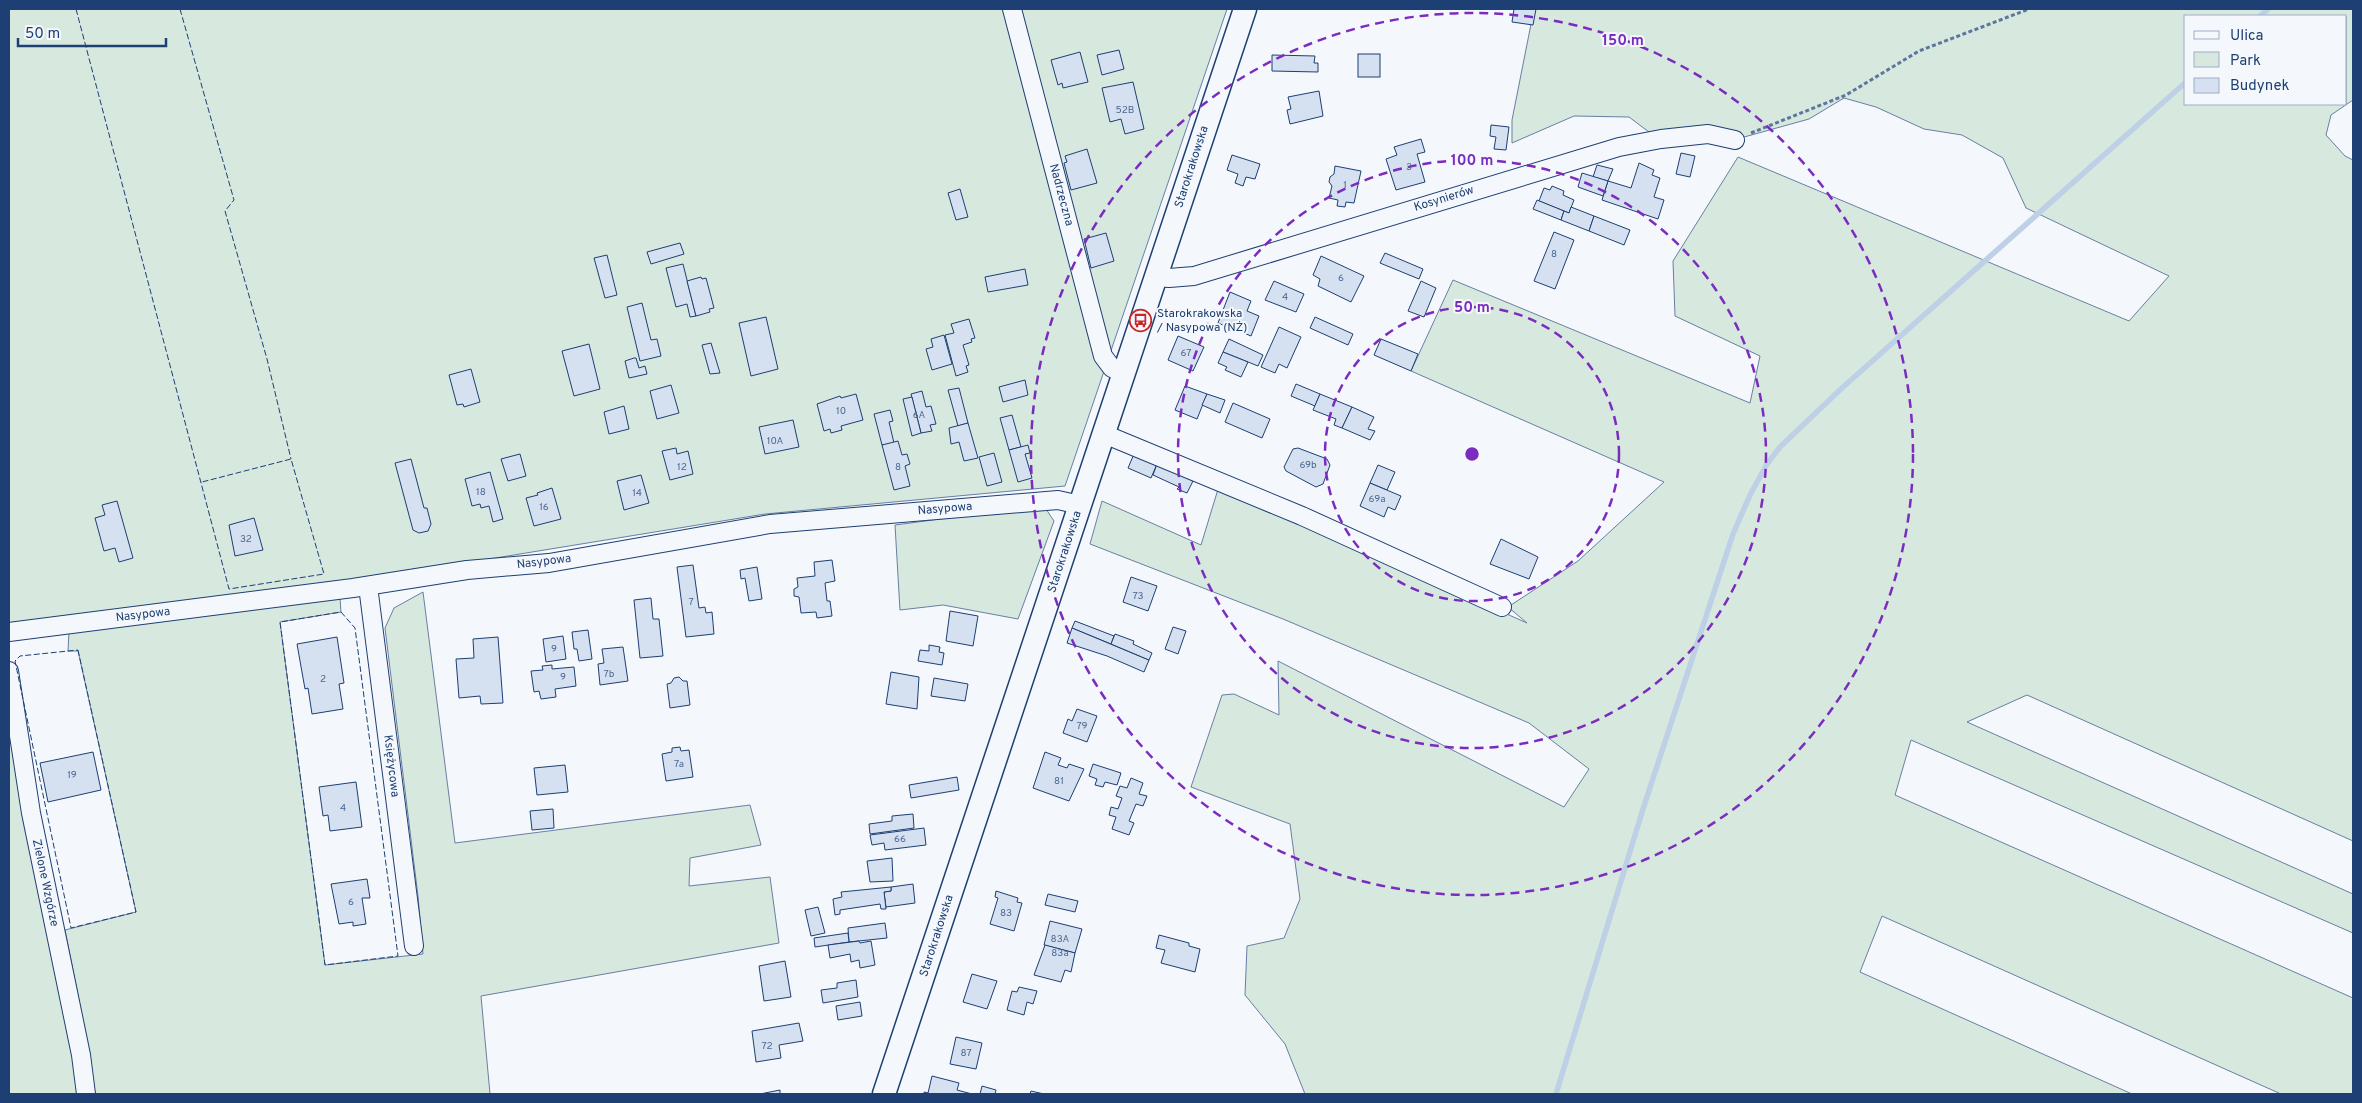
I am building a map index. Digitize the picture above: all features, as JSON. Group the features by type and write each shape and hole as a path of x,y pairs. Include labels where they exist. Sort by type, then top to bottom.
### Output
{"street":[{"name":"Nadrzeczna","path":"1012,9 1104,356 1112,368 1123,373"},
{"name":"Starokrakowska","path":"884,1094 1244,9"},
{"name":"Kosynierów","path":"1156,277 1194,276 1618,148 1660,138 1708,134 1735,140"},
{"path":"1104,434 1302,516 1502,607"},
{"name":"Nasypowa","path":"9,632 368,586 467,570 550,562 770,524 1058,500 1080,505"},
{"name":"Księżycowa","path":"368,586 414,946"},
{"name":"Zielone Wzgórze","path":"9,670 31,813 81,1055 86,1094"}],"path":[{"path":"1735,140 1846,95 1919,51 2029,9"}],"green space":[{"path":"9,9 1227,9 1065,486 765,514 385,576 9,623"},
{"path":"1534,9 2353,9 2353,100 2347,104 2347,15 2184,15 2184,105 2346,105 2331,115 2326,135 2345,156 2353,160 2353,841 2027,695 1967,722 2353,894 2353,933 1911,740 1895,795 2353,998 2353,1094 2281,1094 1882,916 1860,972 2132,1094 1305,1094 1285,1044 1245,995 1247,946 1284,938 1300,899 1290,824 1191,787 1222,695 1234,694 1279,715 1278,661 1564,807 1589,769 1529,723 1283,619 1090,544 1102,501 1201,545 1219,486 1527,623 1508,607 1578,561 1664,482 1411,371 1453,280 1750,403 1760,356 1675,316 1673,261 1738,157 2129,321 2169,276 2026,208 2003,158 1962,135 1924,129 1876,107 1844,98 1809,119 1719,144 1661,141 1629,117 1574,116 1512,143 1512,120"},
{"path":"1046,509 1054,521 1018,619 943,605 900,610 895,525 992,512"},
{"path":"423,592 455,843 750,805 761,845 690,858 689,886 770,877 779,943 481,996 490,1094 95,1094 90,1056 65,930 136,912 78,651 68,651 69,631 340,598 341,612 280,622 325,965 423,954 418,896 385,628 394,608"},
{"path":"9,699 82,1094 9,1094"}],"building":[{"path":"1514,9 1536,9 1533,25 1512,22"},
{"path":"1119,50 1124,69 1102,75 1097,55"},
{"path":"1080,52 1088,82 1063,88 1062,83 1058,85 1051,60"},
{"path":"1358,54 1380,54 1380,77 1358,77"},
{"path":"1272,55 1315,56 1314,63 1318,63 1318,72 1272,71"},
{"path":"1133,82 1144,129 1125,134 1121,119 1110,122 1102,88"},
{"path":"1319,91 1323,116 1290,124 1287,110 1291,109 1288,97"},
{"path":"1491,125 1509,127 1506,150 1494,149 1496,137 1490,136"},
{"path":"1421,139 1425,152 1417,154 1425,182 1396,190 1386,159 1397,155 1394,147"},
{"path":"1087,149 1097,183 1071,190 1064,163 1067,162 1065,156"},
{"path":"1681,153 1695,156 1690,177 1676,174"},
{"path":"1232,155 1260,164 1255,179 1246,177 1243,186 1235,183 1238,174 1227,170"},
{"path":"1639,163 1654,170 1652,175 1660,178 1654,197 1664,200 1658,219 1602,200 1608,181 1631,188"},
{"path":"1597,165 1613,169 1608,181 1593,177"},
{"path":"1335,166 1361,171 1354,203 1346,202 1345,207 1337,206 1338,200 1329,198 1332,186 1329,182 1330,177 1334,174"},
{"path":"1582,173 1608,181 1603,196 1578,187"},
{"path":"1552,186 1564,191 1563,195 1574,200 1569,213 1539,201 1544,188 1550,190"},
{"path":"960,189 968,217 956,220 948,193"},
{"path":"1537,200 1564,211 1561,220 1533,209"},
{"path":"1571,207 1594,216 1589,231 1561,220 1564,211 1569,213"},
{"path":"1594,216 1630,230 1624,245 1589,231"},
{"path":"1554,232 1574,240 1555,289 1534,281"},
{"path":"1106,233 1114,261 1091,268 1084,239"},
{"path":"680,243 684,254 651,264 647,252"},
{"path":"1385,253 1423,269 1419,279 1380,263"},
{"path":"607,255 617,295 605,298 594,258"},
{"path":"1321,256 1364,276 1351,302 1318,286 1320,279 1313,275"},
{"path":"683,264 696,316 690,317 687,304 676,307 666,268"},
{"path":"1025,269 1028,285 988,292 985,277"},
{"path":"701,277 702,279 706,278 714,308 709,309 710,312 696,316 687,281"},
{"path":"1274,281 1304,294 1296,312 1265,300"},
{"path":"1421,281 1436,288 1424,317 1408,311"},
{"path":"1230,292 1251,301 1247,311 1259,316 1251,336 1239,331 1241,325 1232,322 1230,328 1218,323"},
{"path":"642,303 651,340 657,339 661,356 640,361 627,307"},
{"path":"766,317 778,369 751,376 739,323"},
{"path":"1315,317 1353,334 1348,345 1310,328"},
{"path":"969,319 975,338 971,339 972,342 963,345 969,365 966,366 968,372 956,376 945,335 954,333 951,324"},
{"path":"1279,327 1301,337 1287,368 1279,364 1275,373 1261,367"},
{"path":"944,335 952,364 932,370 926,349 933,347 931,339"},
{"path":"1178,336 1204,347 1193,371 1168,360"},
{"path":"1229,339 1263,355 1258,366 1223,352"},
{"path":"1381,339 1418,354 1411,371 1374,355"},
{"path":"711,343 720,373 710,374 702,345"},
{"path":"589,344 600,389 574,396 562,351"},
{"path":"1223,352 1248,362 1241,377 1225,370 1227,367 1218,363"},
{"path":"636,358 639,368 645,366 647,374 629,378 625,361"},
{"path":"471,369 480,402 464,407 463,404 457,405 449,375"},
{"path":"1025,380 1028,395 1003,402 999,387"},
{"path":"1296,384 1320,394 1315,406 1291,396"},
{"path":"671,385 679,413 657,419 650,391"},
{"path":"1185,386 1207,394 1197,419 1175,410"},
{"path":"959,388 968,423 958,426 948,390"},
{"path":"922,391 926,407 931,406 936,424 930,425 932,431 921,433 911,394"},
{"path":"856,394 863,420 841,426 842,430 831,433 830,429 824,431 817,404 840,396 841,398"},
{"path":"1207,394 1225,400 1220,413 1202,405"},
{"path":"1320,394 1352,407 1342,428 1334,425 1336,419 1313,410"},
{"path":"912,397 921,433 912,436 903,399"},
{"path":"1233,403 1270,419 1262,438 1225,422"},
{"path":"624,406 629,429 609,434 604,412"},
{"path":"1352,407 1374,417 1368,429 1375,431 1370,440 1342,428"},
{"path":"890,410 893,421 889,422 894,443 882,445 874,414"},
{"path":"1012,415 1021,447 1009,450 1000,418"},
{"path":"793,420 799,447 765,454 759,427"},
{"path":"968,423 978,458 964,461 959,442 951,444 949,428"},
{"path":"898,441 902,455 907,454 910,464 905,466 910,486 894,490 882,445"},
{"path":"1028,445 1030,453 1025,454 1032,478 1018,482 1009,450"},
{"path":"676,448 677,454 688,451 693,474 670,480 662,451"},
{"path":"1298,448 1327,459 1330,465 1323,484 1316,487 1286,471 1284,467 1293,449"},
{"path":"994,453 1002,482 987,486 979,457"},
{"path":"520,454 526,476 508,481 501,459"},
{"path":"1134,454 1157,464 1151,478 1128,468"},
{"path":"411,459 424,508 427,508 431,524 428,531 419,533 413,530 395,463"},
{"path":"1157,464 1193,481 1187,493 1177,489 1179,487 1153,475"},
{"path":"1378,465 1395,472 1387,490 1370,483"},
{"path":"490,472 503,519 493,522 489,506 481,508 480,504 472,506 465,479"},
{"path":"641,475 649,503 624,510 617,481"},
{"path":"1370,483 1401,496 1395,510 1388,507 1384,517 1360,506"},
{"path":"552,488 561,519 534,526 526,498 538,495 537,493"},
{"path":"117,501 133,558 119,562 115,548 104,551 95,518 105,515 102,505"},
{"path":"254,518 263,550 235,556 229,525"},
{"path":"1501,539 1538,557 1529,579 1490,564"},
{"path":"832,560 835,581 825,583 827,601 830,601 832,616 817,618 816,612 801,613 799,597 794,596 794,589 798,587 797,578 815,576 814,562"},
{"path":"693,565 699,608 705,607 706,613 712,612 714,634 686,637 677,567"},
{"path":"757,567 762,599 749,601 745,578 741,579 740,570"},
{"path":"1131,577 1157,586 1148,611 1123,602"},
{"path":"651,598 653,619 659,619 663,656 640,658 634,600"},
{"path":"950,611 978,616 973,646 946,641"},
{"path":"1075,621 1114,636 1111,644 1072,628"},
{"path":"1173,627 1186,631 1178,654 1165,649"},
{"path":"1072,628 1149,660 1144,672 1107,656 1067,643"},
{"path":"588,630 592,659 579,661 577,649 574,649 572,632"},
{"path":"1115,634 1134,641 1133,644 1152,653 1149,660 1111,644"},
{"path":"563,636 566,659 546,662 543,639"},
{"path":"337,637 344,683 339,684 343,709 312,714 308,688 305,689 297,644"},
{"path":"498,637 503,703 481,704 480,696 459,698 456,659 474,658 473,639"},
{"path":"929,645 940,647 939,652 944,653 942,665 918,661 920,650 929,651"},
{"path":"623,647 628,681 600,685 598,664 604,663 602,649"},
{"path":"552,665 552,669 574,667 576,686 555,689 556,697 541,699 539,691 534,692 531,671 543,670 542,666"},
{"path":"891,672 919,677 917,709 886,704"},
{"path":"679,677 683,681 687,681 690,705 670,708 667,684 671,683 674,678"},
{"path":"934,678 968,684 965,701 931,696"},
{"path":"1077,709 1097,716 1087,742 1063,733 1068,719 1072,721"},
{"path":"680,747 681,751 689,750 693,777 666,781 662,754 672,752 672,748"},
{"path":"93,752 101,790 48,802 40,763"},
{"path":"1045,752 1061,758 1058,765 1067,768 1069,764 1084,769 1069,801 1033,788"},
{"path":"1093,764 1121,773 1117,785 1105,782 1103,787 1095,785 1097,779 1089,776"},
{"path":"565,765 568,792 537,795 534,768"},
{"path":"957,777 959,790 911,798 909,785"},
{"path":"1131,778 1143,783 1139,794 1147,796 1143,806 1136,804 1129,821 1134,823 1129,835 1112,829 1116,817 1109,815 1111,807 1118,809 1122,798 1116,796 1120,786 1127,788"},
{"path":"356,782 362,827 330,831 328,815 323,816 319,787"},
{"path":"553,809 554,828 532,830 530,811"},
{"path":"913,814 914,828 870,834 869,824 892,821 892,816"},
{"path":"924,828 926,845 885,850 884,843 872,845 870,835"},
{"path":"892,858 893,881 870,882 867,861"},
{"path":"367,879 370,898 362,898 366,924 353,926 353,922 339,924 331,884"},
{"path":"913,884 915,903 886,907 884,892 891,891 891,887"},
{"path":"891,887 891,891 884,892 886,909 881,909 880,904 840,910 840,914 835,915 833,899 842,897 841,892"},
{"path":"996,891 1018,898 1017,902 1022,903 1014,931 990,924 998,898 995,897"},
{"path":"1048,894 1078,901 1075,912 1045,905"},
{"path":"818,907 825,933 811,936 805,910"},
{"path":"1050,921 1082,929 1075,953 1044,945"},
{"path":"885,923 887,938 849,942 848,928"},
{"path":"848,933 849,942 815,947 814,938"},
{"path":"1159,935 1189,943 1189,946 1200,949 1195,972 1161,963 1165,950 1156,948"},
{"path":"859,941 860,943 871,941 875,965 860,968 859,960 851,962 850,954 830,958 828,945"},
{"path":"1045,945 1075,953 1071,972 1065,970 1061,982 1034,975"},
{"path":"785,961 791,997 764,1001 759,966"},
{"path":"972,974 997,981 987,1009 963,1002"},
{"path":"856,980 858,997 823,1003 821,990 837,988 837,983"},
{"path":"1019,987 1037,991 1033,1004 1027,1002 1024,1015 1007,1010 1012,991 1017,992"},
{"path":"860,1002 862,1016 838,1020 836,1006"},
{"path":"799,1023 803,1041 779,1045 781,1058 756,1062 752,1031"},
{"path":"956,1037 982,1043 976,1069 950,1064"},
{"path":"932,1076 959,1083 957,1090 972,1094 924,1094 924,1092 928,1093"},
{"path":"982,1086 996,1090 995,1094 980,1094"},
{"path":"780,1090 780,1094 760,1094"},
{"path":"1031,1091 1044,1094 1030,1094"}],"waterway":[{"path":"2261,15 2268,9"},
{"path":"1556,1094 1643,809 1733,534 1750,495 1767,464 1780,447 1842,388 2184,84"}],"fence":[{"path":"76,9 229,589 324,574 291,459 202,482"},
{"path":"180,9 234,200 225,211 267,359 291,459"},
{"path":"341,612 355,628 398,956 325,965 280,622 341,612"},
{"path":"78,650 136,912 71,928 15,661 20,656 78,650"}],"place":[{"name":"Starokrakowska / Nasypowa (NŻ)","path":"1141,321"}]}
